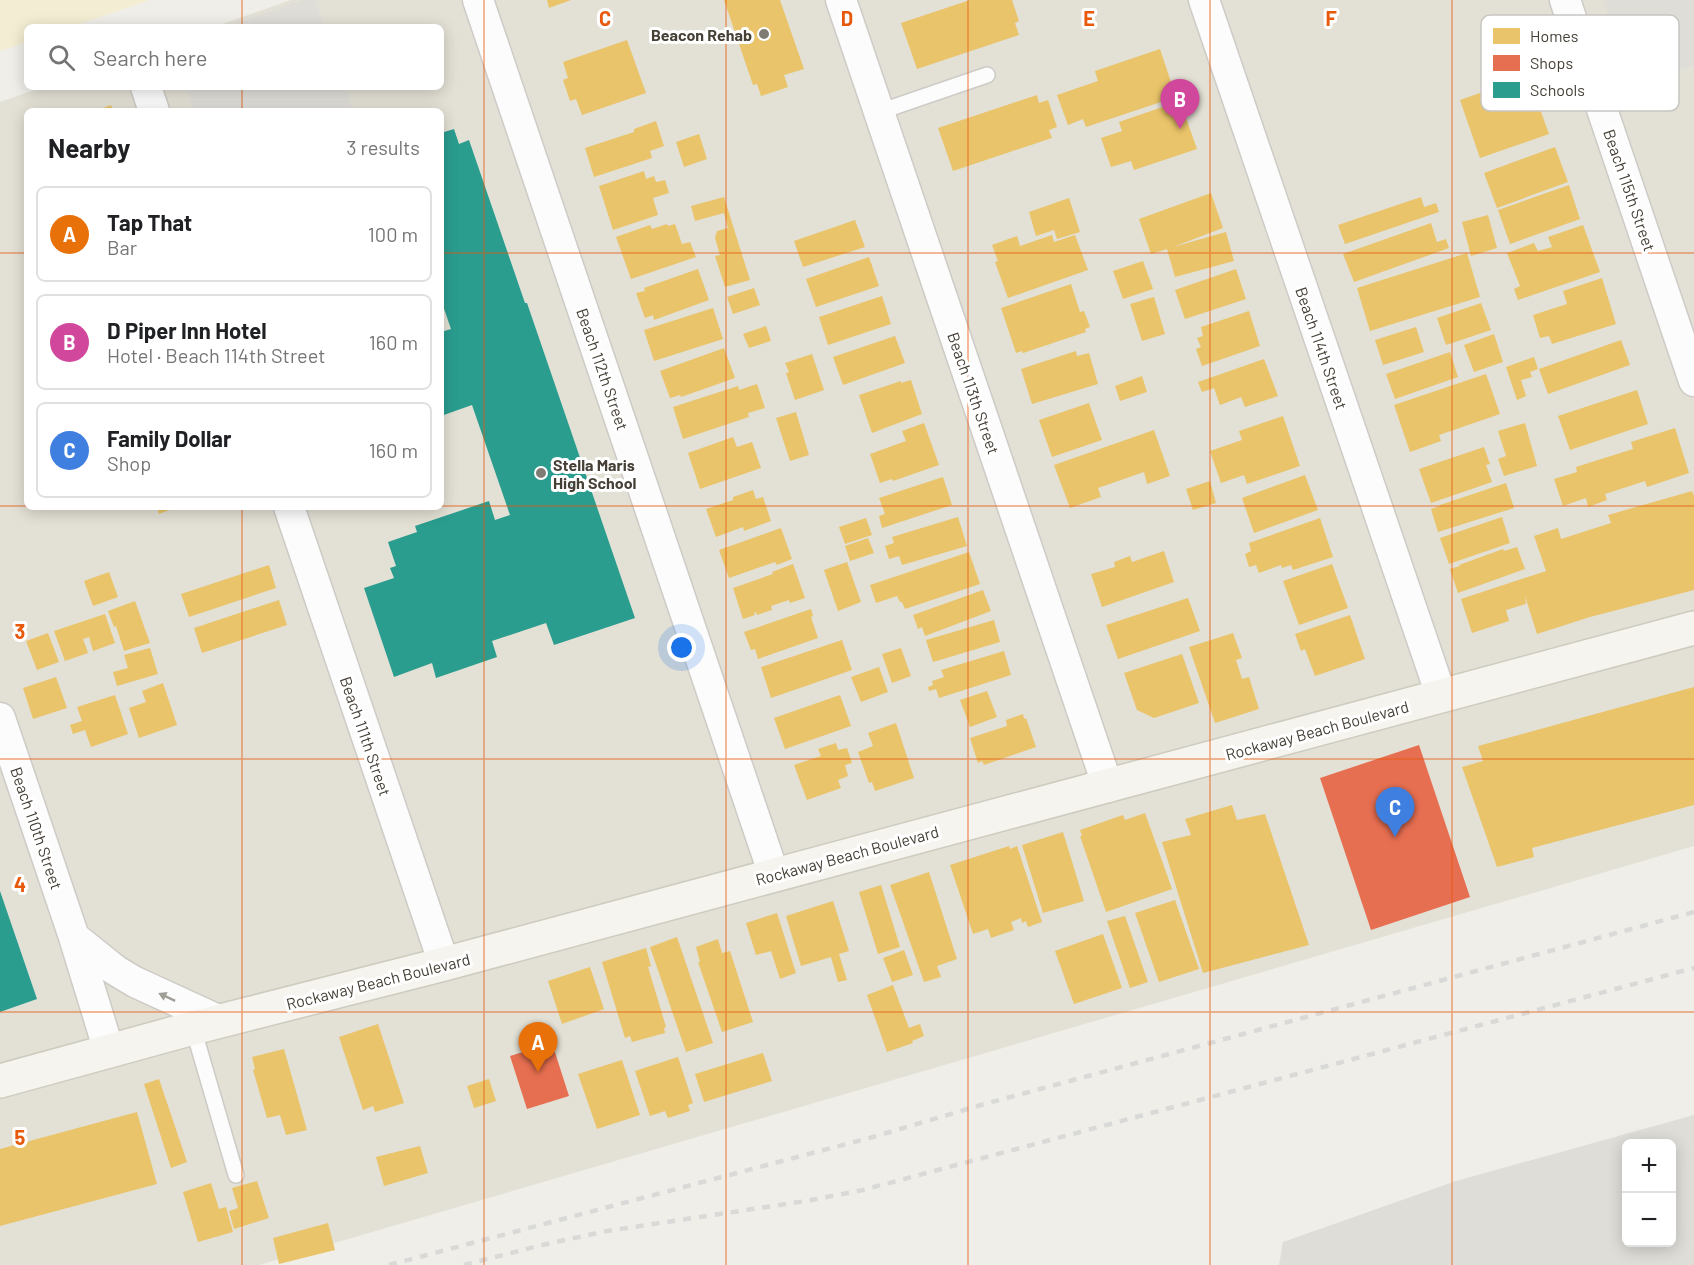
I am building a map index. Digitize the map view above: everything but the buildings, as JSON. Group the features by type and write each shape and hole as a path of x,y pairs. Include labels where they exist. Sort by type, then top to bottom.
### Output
{"street":[{"name":"Beach 112th Street","path":"478,0 774,875"},
{"name":"Beach 113th Street","path":"841,0 1108,787"},
{"name":"Beach 114th Street","path":"1204,0 1441,695"},
{"name":"Beach 115th Street","path":"1565,0 1570,15"},
{"path":"147,90 153,108"},
{"name":"Beach 115th Street","path":"1603,111 1694,381"},
{"name":"Beach 111th Street","path":"290,510 444,964"},
{"name":"Rockaway Beach Boulevard","path":"0,1081 1108,787 1694,628"},
{"name":"Beach 110th Street","path":"0,718 74,937 109,1051"},
{"path":"74,937 114,970 206,1025"}],"lane":[{"path":"879,112 987,75"},
{"path":"206,1025 236,1175"}],"shaded area":[{"path":"291,0 1694,0 1694,846 259,1265 0,1265 0,102 34,90 444,90 444,24 223,24"},
{"path":"304,0 315,0 323,24 234,24"},
{"path":"1603,0 1694,0 1694,65 1679,70 1679,15 1608,15"},
{"path":"187,90 346,90 352,108 193,108"},
{"path":"1694,1115 1694,1265 1279,1265 1283,1242 1456,1181"}],"sand":[{"path":"0,0 150,0 80,24 24,24 24,43 0,51"}],"railway":[{"path":"389,1265 873,1137 981,1105 1694,912"},
{"path":"464,1265 607,1231 806,1201 863,1190 1694,968"}],"place":[{"name":"Beacon Rehab","path":"764,34"},
{"name":"D Piper Inn Hotel","path":"1180,129"},
{"name":"Stella Maris High School","path":"541,473"},
{"name":"Family Dollar","path":"1395,837"},
{"name":"Tap That","path":"538,1072"}]}
